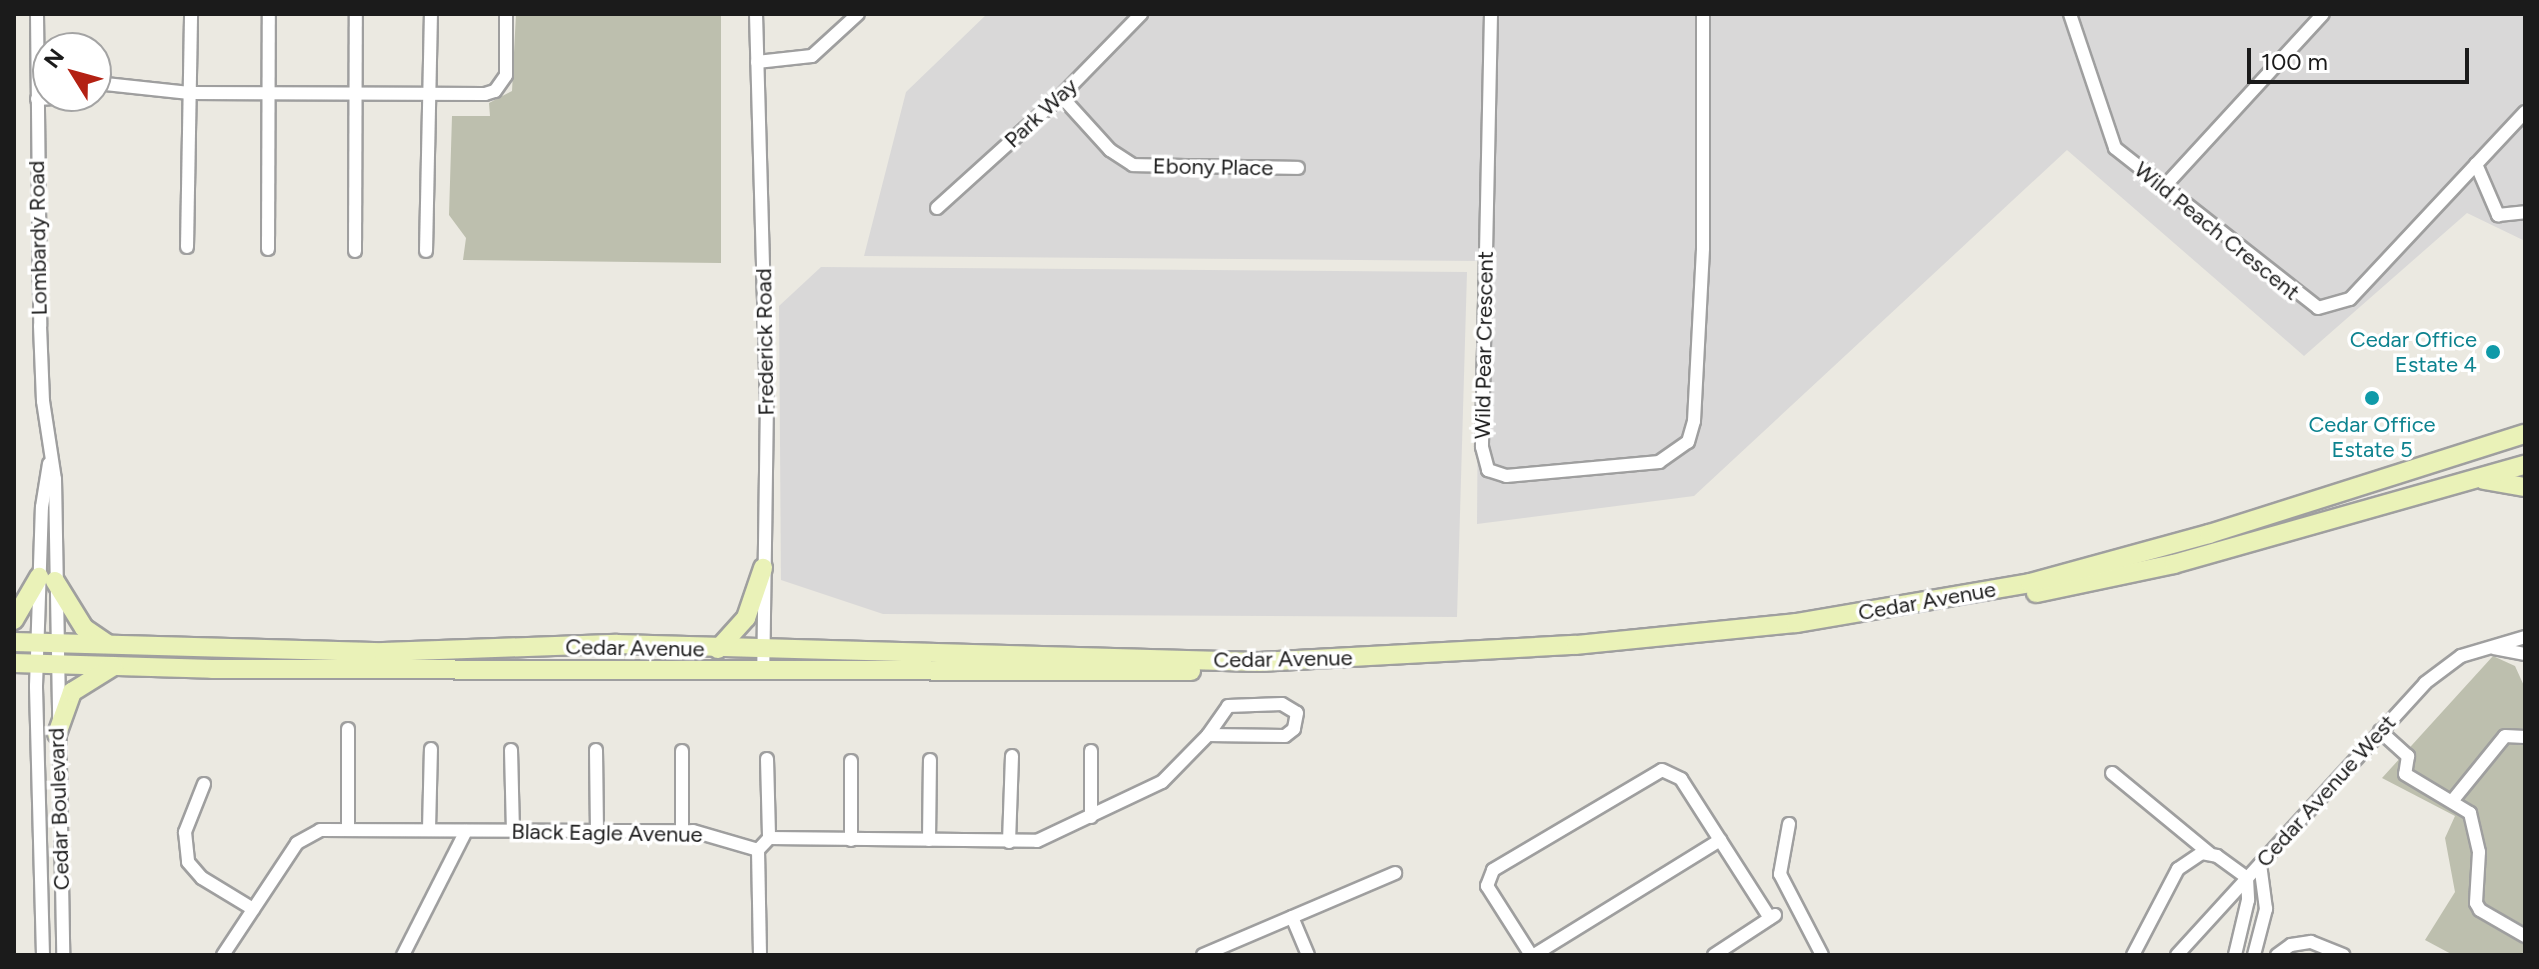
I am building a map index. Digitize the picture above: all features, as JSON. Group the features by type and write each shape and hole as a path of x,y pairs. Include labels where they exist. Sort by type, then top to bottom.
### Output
{"main road":[{"name":"Cedar Avenue","path":"14,642 383,652 617,644 764,650 1029,652 1259,662 1441,655 1796,623 2030,583 2209,534 2525,434"},
{"name":"Cedar Avenue","path":"14,663 212,669 1441,666 1694,644 2006,599 2174,564 2525,465"},
{"path":"2476,479 2525,487"},
{"path":"718,649 746,618 763,568"},
{"path":"14,620 47,579 84,628 108,644"},
{"path":"57,734 72,692 116,664"}],"street":[{"path":"187,247 191,14"},
{"path":"268,249 269,14"},
{"path":"355,251 356,14"},
{"path":"426,251 432,94 431,14"},
{"path":"112,88 189,93 485,94 501,84 506,75 506,14"},
{"name":"Frederick Road","path":"756,14 767,400 763,670"},
{"path":"757,62 812,56 858,14"},
{"name":"Park Way","path":"937,208 1061,96 1141,14"},
{"name":"Wild Pear Crescent","path":"1491,14 1482,447 1488,470 1506,476 1659,462 1688,442 1694,421 1703,14"},
{"name":"Wild Peach Crescent","path":"2070,14 2111,141 2163,188 2313,306 2325,309 2350,299 2525,112"},
{"path":"2163,188 2323,14"},
{"name":"Ebony Place","path":"1061,96 1110,150 1133,165 1298,168"},
{"name":"Lombardy Road","path":"37,112 40,326 50,461 48,642"},
{"path":"2476,164 2498,215 2525,212"},
{"name":"Cedar Avenue West","path":"2177,955 2380,731 2441,669 2525,637"},
{"path":"47,662 48,642"},
{"path":"47,662 48,642"},
{"path":"2491,648 2525,654"},
{"name":"Cedar Boulevard","path":"47,662 57,734 63,955"},
{"name":"Cedar Boulevard","path":"43,955 47,662"},
{"path":"769,838 1037,841 1162,782 1208,735 1231,704 1282,704 1297,713 1294,729 1285,736 1208,735"},
{"path":"348,729 348,830"},
{"path":"2380,731 2408,756 2405,774 2453,800 2470,813 2479,852 2476,903 2480,910 2525,936"},
{"path":"2453,800 2505,736 2525,737"},
{"path":"429,829 431,749"},
{"path":"511,750 513,831"},
{"path":"596,750 597,831"},
{"path":"682,751 682,831"},
{"path":"1091,751 1091,817"},
{"path":"1009,842 1012,756"},
{"path":"760,955 758,850 769,838 767,759"},
{"path":"929,840 930,760"},
{"path":"851,761 851,840"},
{"path":"1714,955 1773,916 1681,779 1662,770 1550,833 1493,870 1487,886 1532,955 1720,840"},
{"path":"2112,773 2209,853 2247,878 2248,900 2235,955"},
{"path":"204,784 185,832 188,862 202,878 253,909"},
{"path":"1789,824 1780,874 1822,955"},
{"name":"Black Eagle Avenue","path":"223,955 303,837 320,830 682,831 724,837 758,850"},
{"path":"403,955 466,831"},
{"path":"2133,955 2178,869 2193,855 2209,853"},
{"path":"2254,955 2266,909 2260,864"},
{"path":"1203,955 1395,873"},
{"path":"1292,917 1308,955"},
{"path":"2277,955 2304,942 2344,955"}],"shaded area":[{"path":"516,14 721,14 721,263 463,260 466,238 449,215 452,116 490,116 489,103 512,91"},
{"path":"987,14 2525,14 2525,241 2467,213 2304,356 2067,150 1694,496 1477,524 1479,261 864,256 906,92"},
{"path":"821,267 1467,272 1457,617 883,614 781,580 779,306"},
{"path":"2493,656 2515,666 2525,688 2525,955 2453,955 2425,940 2455,892 2445,838 2455,816 2382,778"}],"place":[{"name":"Cedar Office Estate 4","path":"2493,352"},
{"name":"Cedar Office Estate 5","path":"2372,398"}]}
